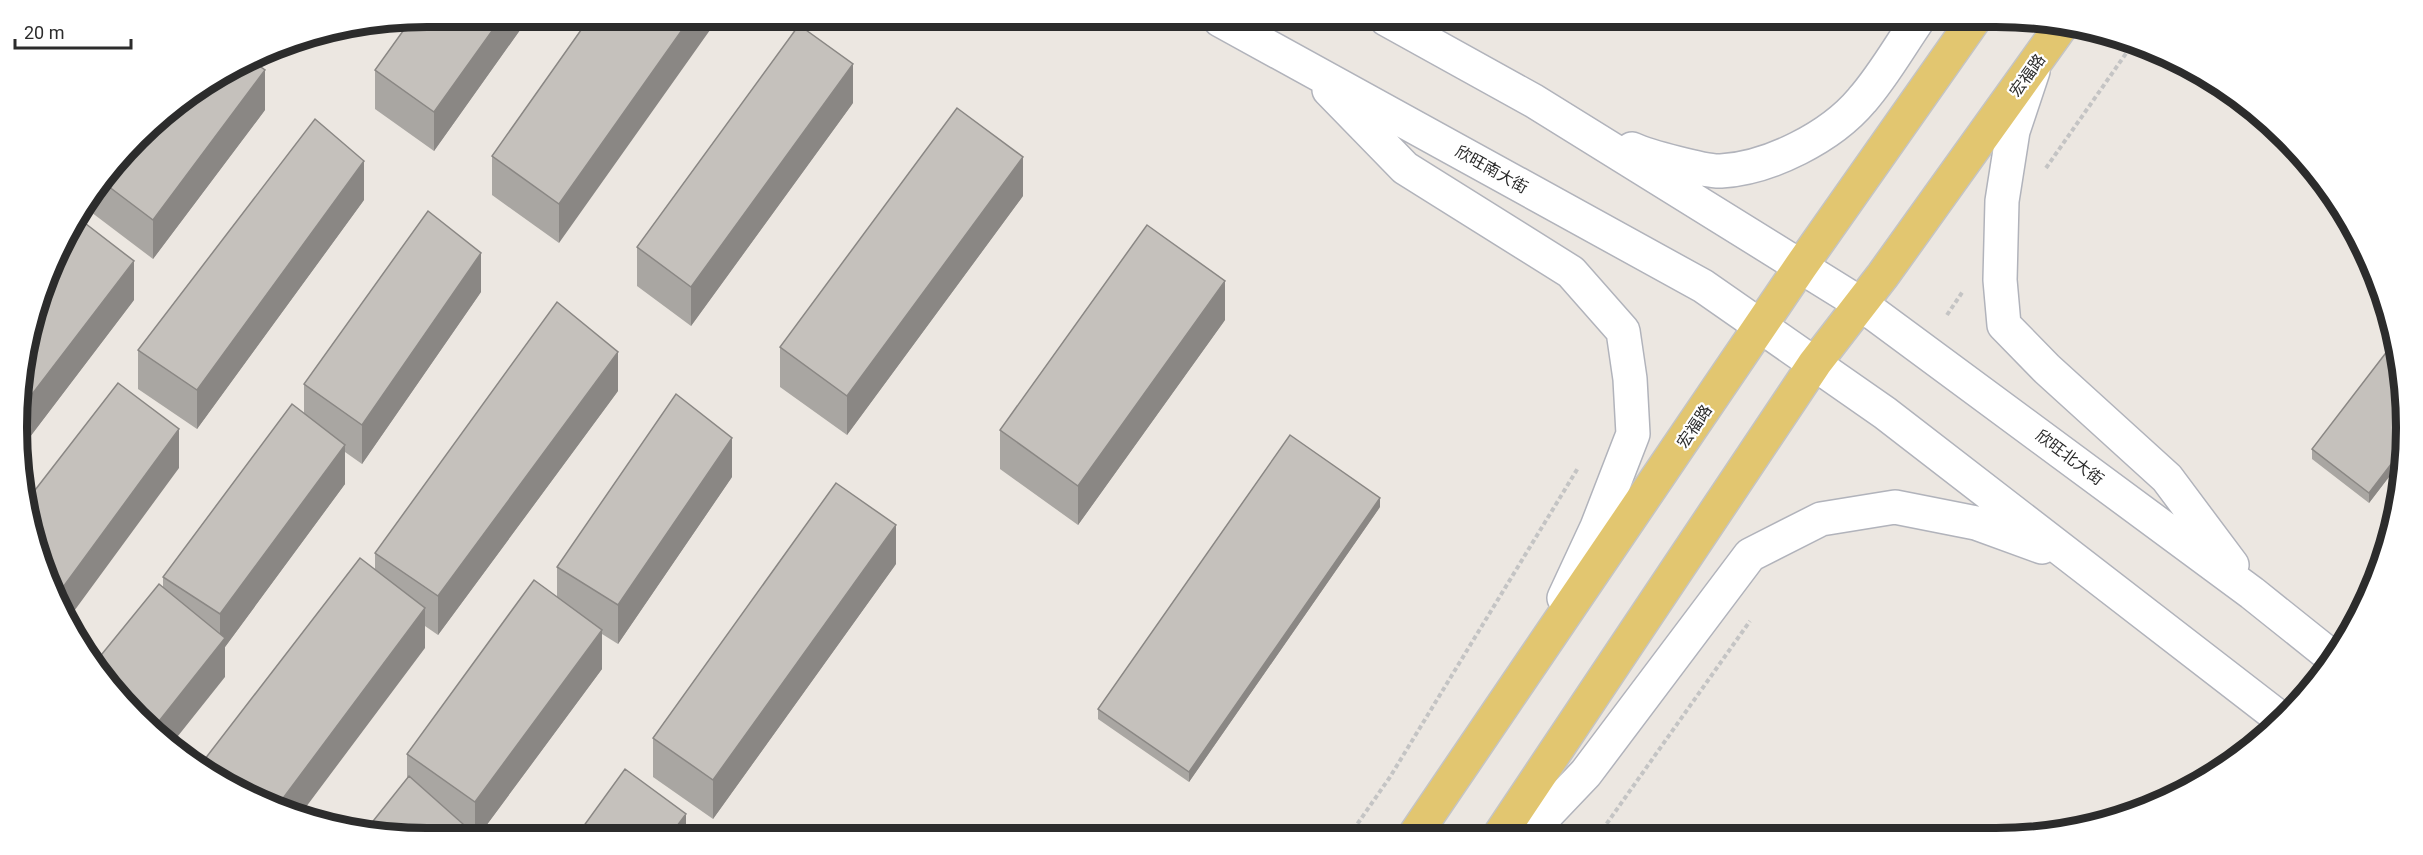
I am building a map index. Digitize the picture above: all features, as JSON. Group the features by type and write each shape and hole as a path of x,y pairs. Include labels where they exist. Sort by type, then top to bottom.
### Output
{"main road":[{"name":"欣旺南大街","path":"1233,27 1704,286 1761,325"},
{"path":"1400,27 1534,101 1801,266"},
{"path":"1534,101 1645,155 1720,171 1783,155 1826,134 1862,101 1913,27"},
{"name":"宏福路","path":"1419,828 1801,266 1969,27"},
{"name":"宏福路","path":"1504,828 1815,363 1862,304 2057,32"},
{"path":"2036,63 2013,131 2002,201 2000,280 2004,325 2048,369 2167,478 2252,593"},
{"path":"1304,65 1405,168 1571,272 1623,331 1630,379 1633,434 1597,527 1538,654"},
{"name":"欣旺北大街","path":"1801,266 1862,304 2252,593 2327,653"},
{"path":"1761,325 1885,413 2275,715"},
{"path":"1534,828 1586,773 1750,555 1821,519 1895,507 1976,523 2072,558"}],"path":[{"path":"1354,828 1390,777 1584,459"},
{"path":"1604,828 1754,615"}],"building":[{"path":"495,27 434,112 375,70 405,28"},
{"path":"583,27 684,27 559,204 492,156"},
{"path":"798,27 802,27 853,64 691,287 637,247"},
{"path":"257,65 265,70 153,220 108,186 126,163 163,126 205,94"},
{"path":"957,108 1023,157 847,396 780,347"},
{"path":"315,119 364,161 197,390 138,350"},
{"path":"428,211 481,253 362,425 304,384"},
{"path":"84,222 134,261 28,399 35,349 48,299 68,250"},
{"path":"1147,225 1225,281 1078,486 1000,430"},
{"path":"557,302 618,352 438,596 375,553"},
{"path":"2388,350 2395,401 2395,460 2369,493 2312,449"},
{"path":"118,383 179,429 61,590 48,556 33,493"},
{"path":"676,394 732,438 618,605 557,567"},
{"path":"292,404 345,445 220,614 163,577"},
{"path":"1290,435 1380,498 1189,772 1098,709"},
{"path":"836,483 896,525 713,780 653,738"},
{"path":"360,558 425,608 281,801 250,787 204,760"},
{"path":"534,580 602,630 475,802 407,754"},
{"path":"159,584 225,638 157,723 126,692 99,657"},
{"path":"625,769 686,814 676,828 582,828"},
{"path":"409,776 463,824 460,828 371,824"}]}
